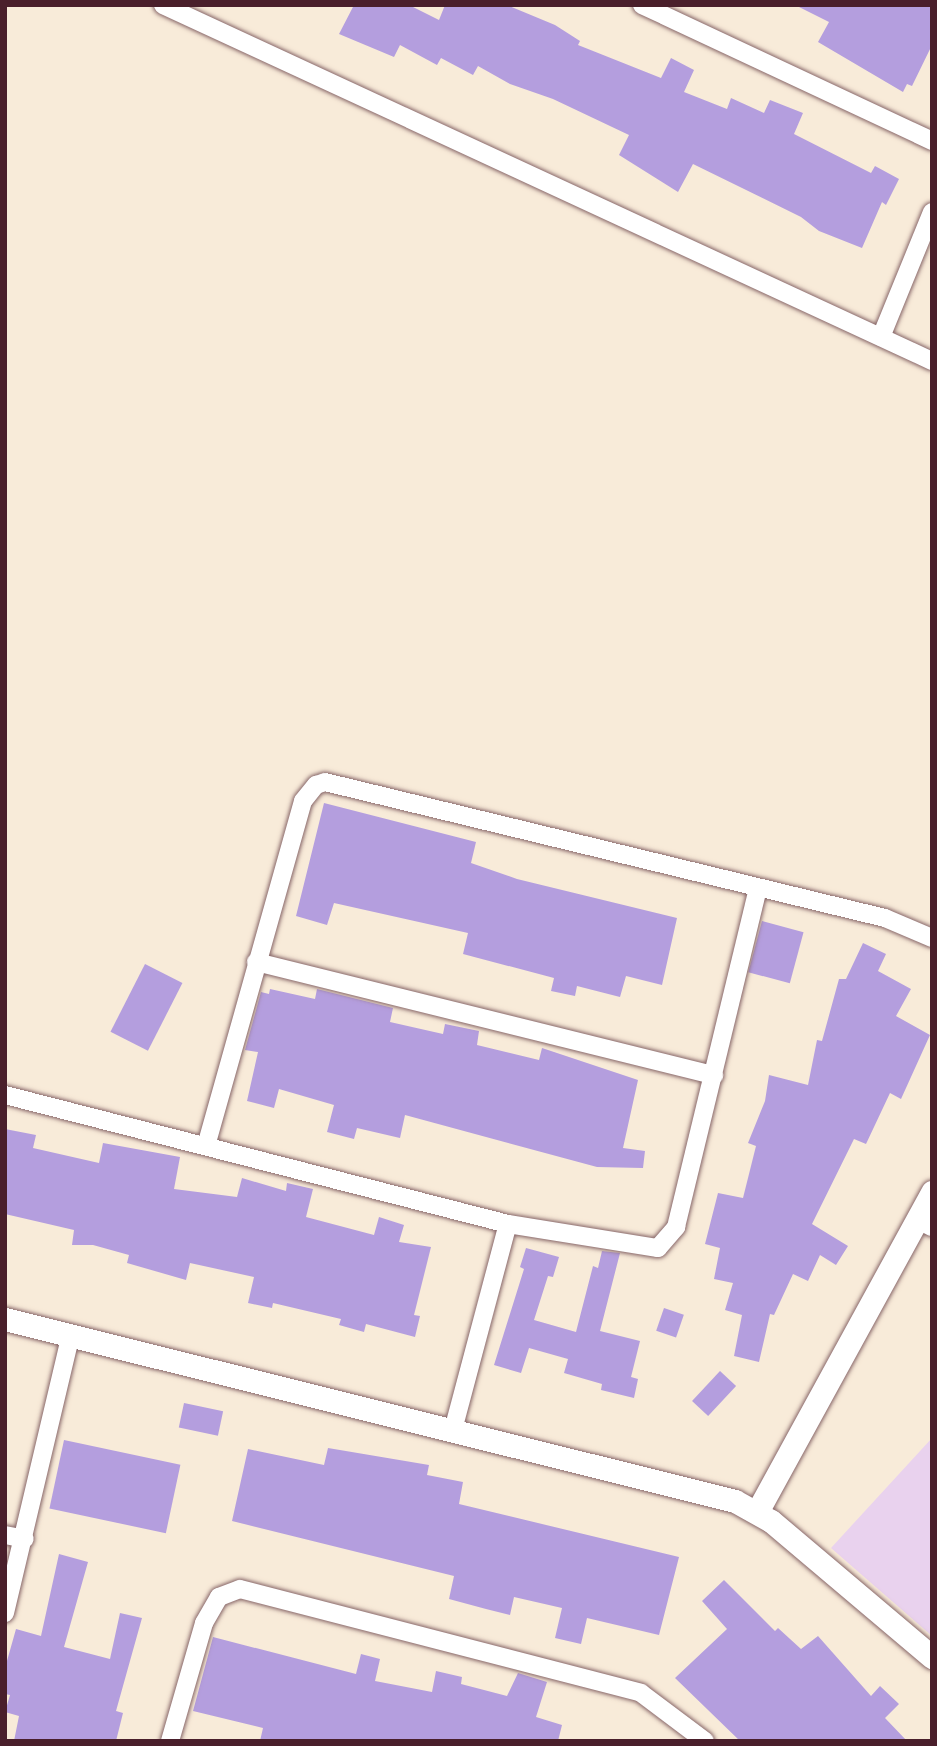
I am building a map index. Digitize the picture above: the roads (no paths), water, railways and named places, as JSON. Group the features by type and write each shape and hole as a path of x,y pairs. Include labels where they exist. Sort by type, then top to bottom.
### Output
{"street":[{"path":"163,5 932,361"},
{"path":"642,5 932,141"},
{"path":"881,337 932,212"},
{"path":"206,1146 303,801 308,791 325,782 885,918 932,938"},
{"path":"5,1095 508,1224 644,1248 658,1248 667,1241 676,1227 758,889"},
{"path":"256,962 714,1075"},
{"path":"757,1511 924,1223 932,1192"},
{"path":"453,1430 508,1224"},
{"path":"5,1319 710,1492 757,1511 932,1657"},
{"path":"5,1614 70,1337"},
{"path":"5,1535 24,1539"},
{"path":"170,1741 204,1623 219,1597 240,1589 641,1693 705,1741"}]}
